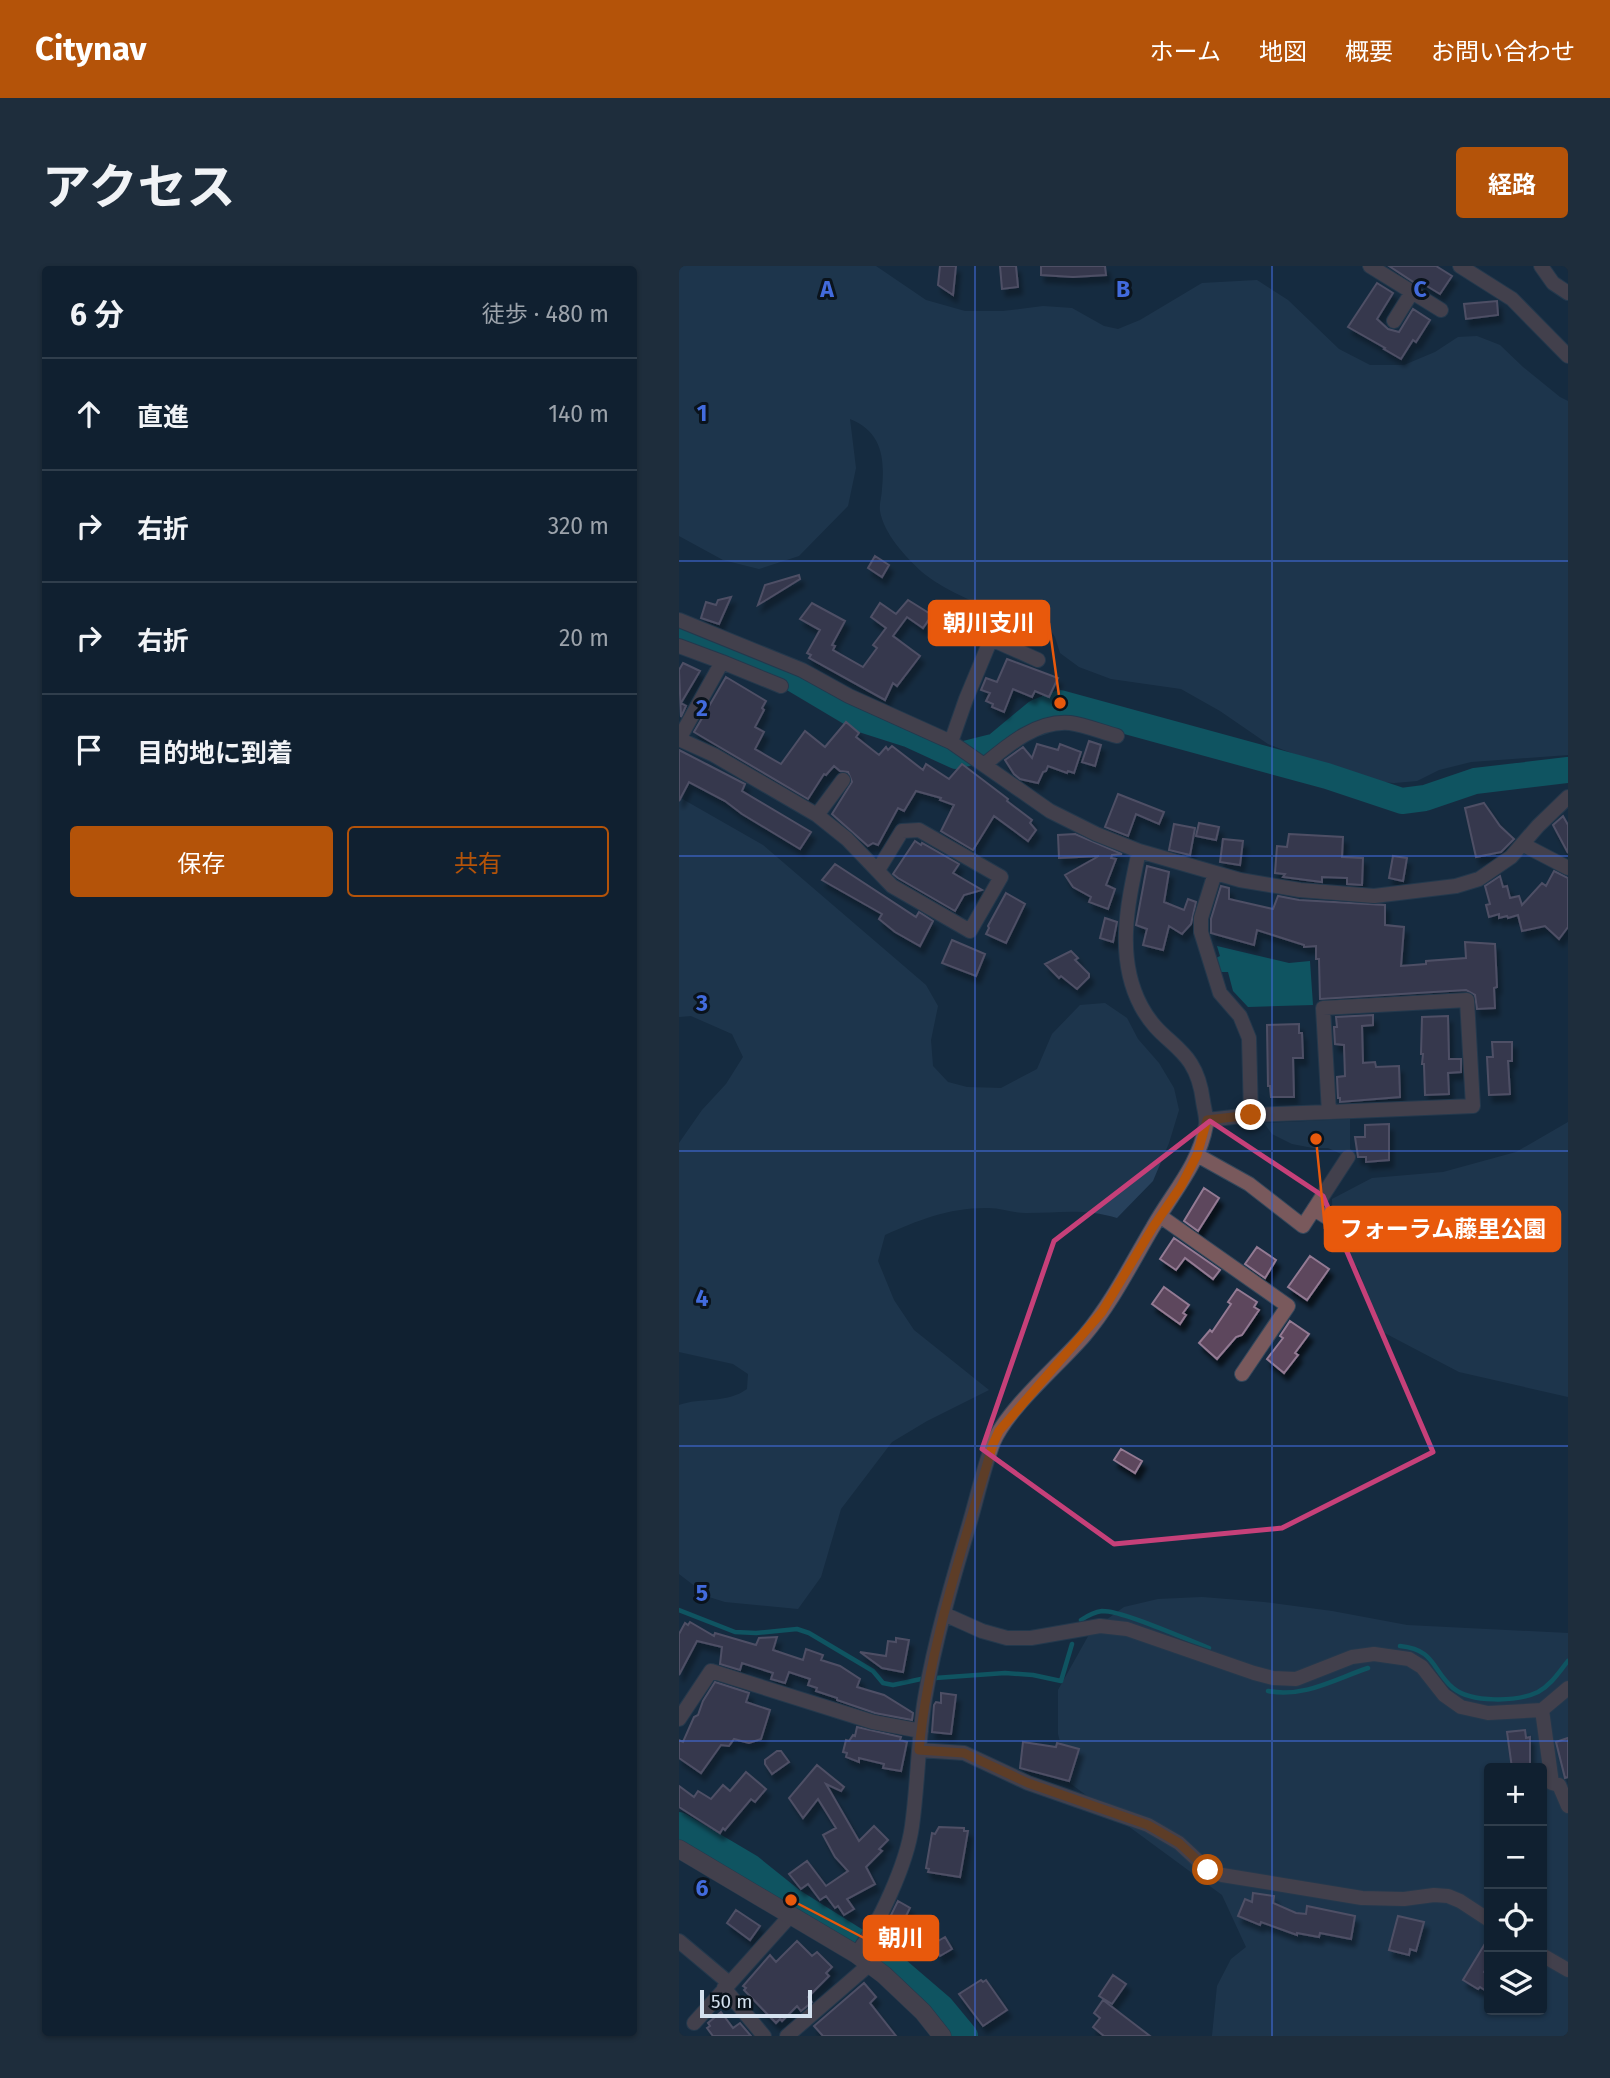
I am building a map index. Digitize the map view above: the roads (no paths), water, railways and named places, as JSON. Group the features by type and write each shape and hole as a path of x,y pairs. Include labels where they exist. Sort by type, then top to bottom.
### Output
{"street":[{"path":"1370,266 1441,310"},
{"path":"1460,266 1511,299 1568,356"},
{"path":"1541,266 1553,283 1568,293"},
{"path":"1394,321 1412,292"},
{"path":"679,620 802,670 849,696 955,744 1050,811 1096,834 1139,851 1241,880 1300,890 1374,896 1456,886 1479,879 1503,863 1524,845 1538,826 1568,797"},
{"path":"955,744 966,699 991,639 1038,660"},
{"path":"679,646 781,686"},
{"path":"722,662 679,738 714,755 817,815 848,839 892,886 970,931 1001,877 919,831 902,831 878,870"},
{"path":"980,762 1046,725 1072,723 1117,736"},
{"path":"817,815 843,780"},
{"path":"1524,845 1568,868"},
{"path":"787,2036 862,1956 908,1846 928,1686 944,1614 999,1431 1102,1312 1181,1186 1197,1155 1207,1120 1202,1088 1193,1062 1146,1014 1134,989 1129,970 1126,948 1127,920 1139,851"},
{"path":"1215,873 1201,918 1201,932 1220,993 1240,1016 1249,1038 1251,1115"},
{"path":"1207,1120 1251,1115 1329,1112 1473,1106 1467,1000 1323,1008 1329,1112"},
{"path":"1197,1155 1249,1184 1303,1226 1348,1157"},
{"path":"1314,1209 1352,1233"},
{"path":"1160,1216 1287,1306 1242,1374"},
{"path":"944,1614 982,1631 1007,1638 1031,1638 1100,1626 1127,1629 1273,1678 1296,1679 1352,1657 1374,1654 1409,1659 1422,1667 1444,1695 1461,1707 1488,1713 1542,1710 1568,1688"},
{"path":"679,1719 711,1671 873,1722 921,1731"},
{"path":"1542,1710 1552,1783 1563,1781 1568,1806"},
{"path":"919,1750 964,1753 1028,1783 1148,1825 1179,1843 1208,1870 1221,1875 1362,1898 1448,1896 1484,1917"},
{"path":"679,1849 862,1956 923,2012 942,2036"},
{"path":"694,2022 790,1916"},
{"path":"679,1941 726,1986 764,2036"},
{"path":"1547,1958 1568,1970"}],"waterway":[{"path":"679,634 787,675 861,719 908,734 956,756 996,746 1037,712 1060,703 1327,776 1402,801 1425,798 1475,781 1568,770"},
{"path":"679,1610 735,1632 797,1629 809,1633 873,1671 883,1683 893,1685 921,1679 1005,1673 1061,1681 1072,1644"},
{"path":"1081,1620 1102,1611 1112,1612 1209,1648"},
{"path":"1400,1646 1412,1648 1427,1656 1453,1688 1461,1693 1482,1698 1518,1698 1538,1692 1551,1682 1568,1661"},
{"path":"1268,1691 1307,1690 1368,1668"},
{"path":"679,1825 750,1867 791,1900 885,1959 941,2007 965,2036"}],"place":[{"name":"朝川支川","path":"1060,703"},
{"name":"フォーラム藤里公園","path":"1316,1139"},
{"name":"朝川","path":"791,1900"}]}
